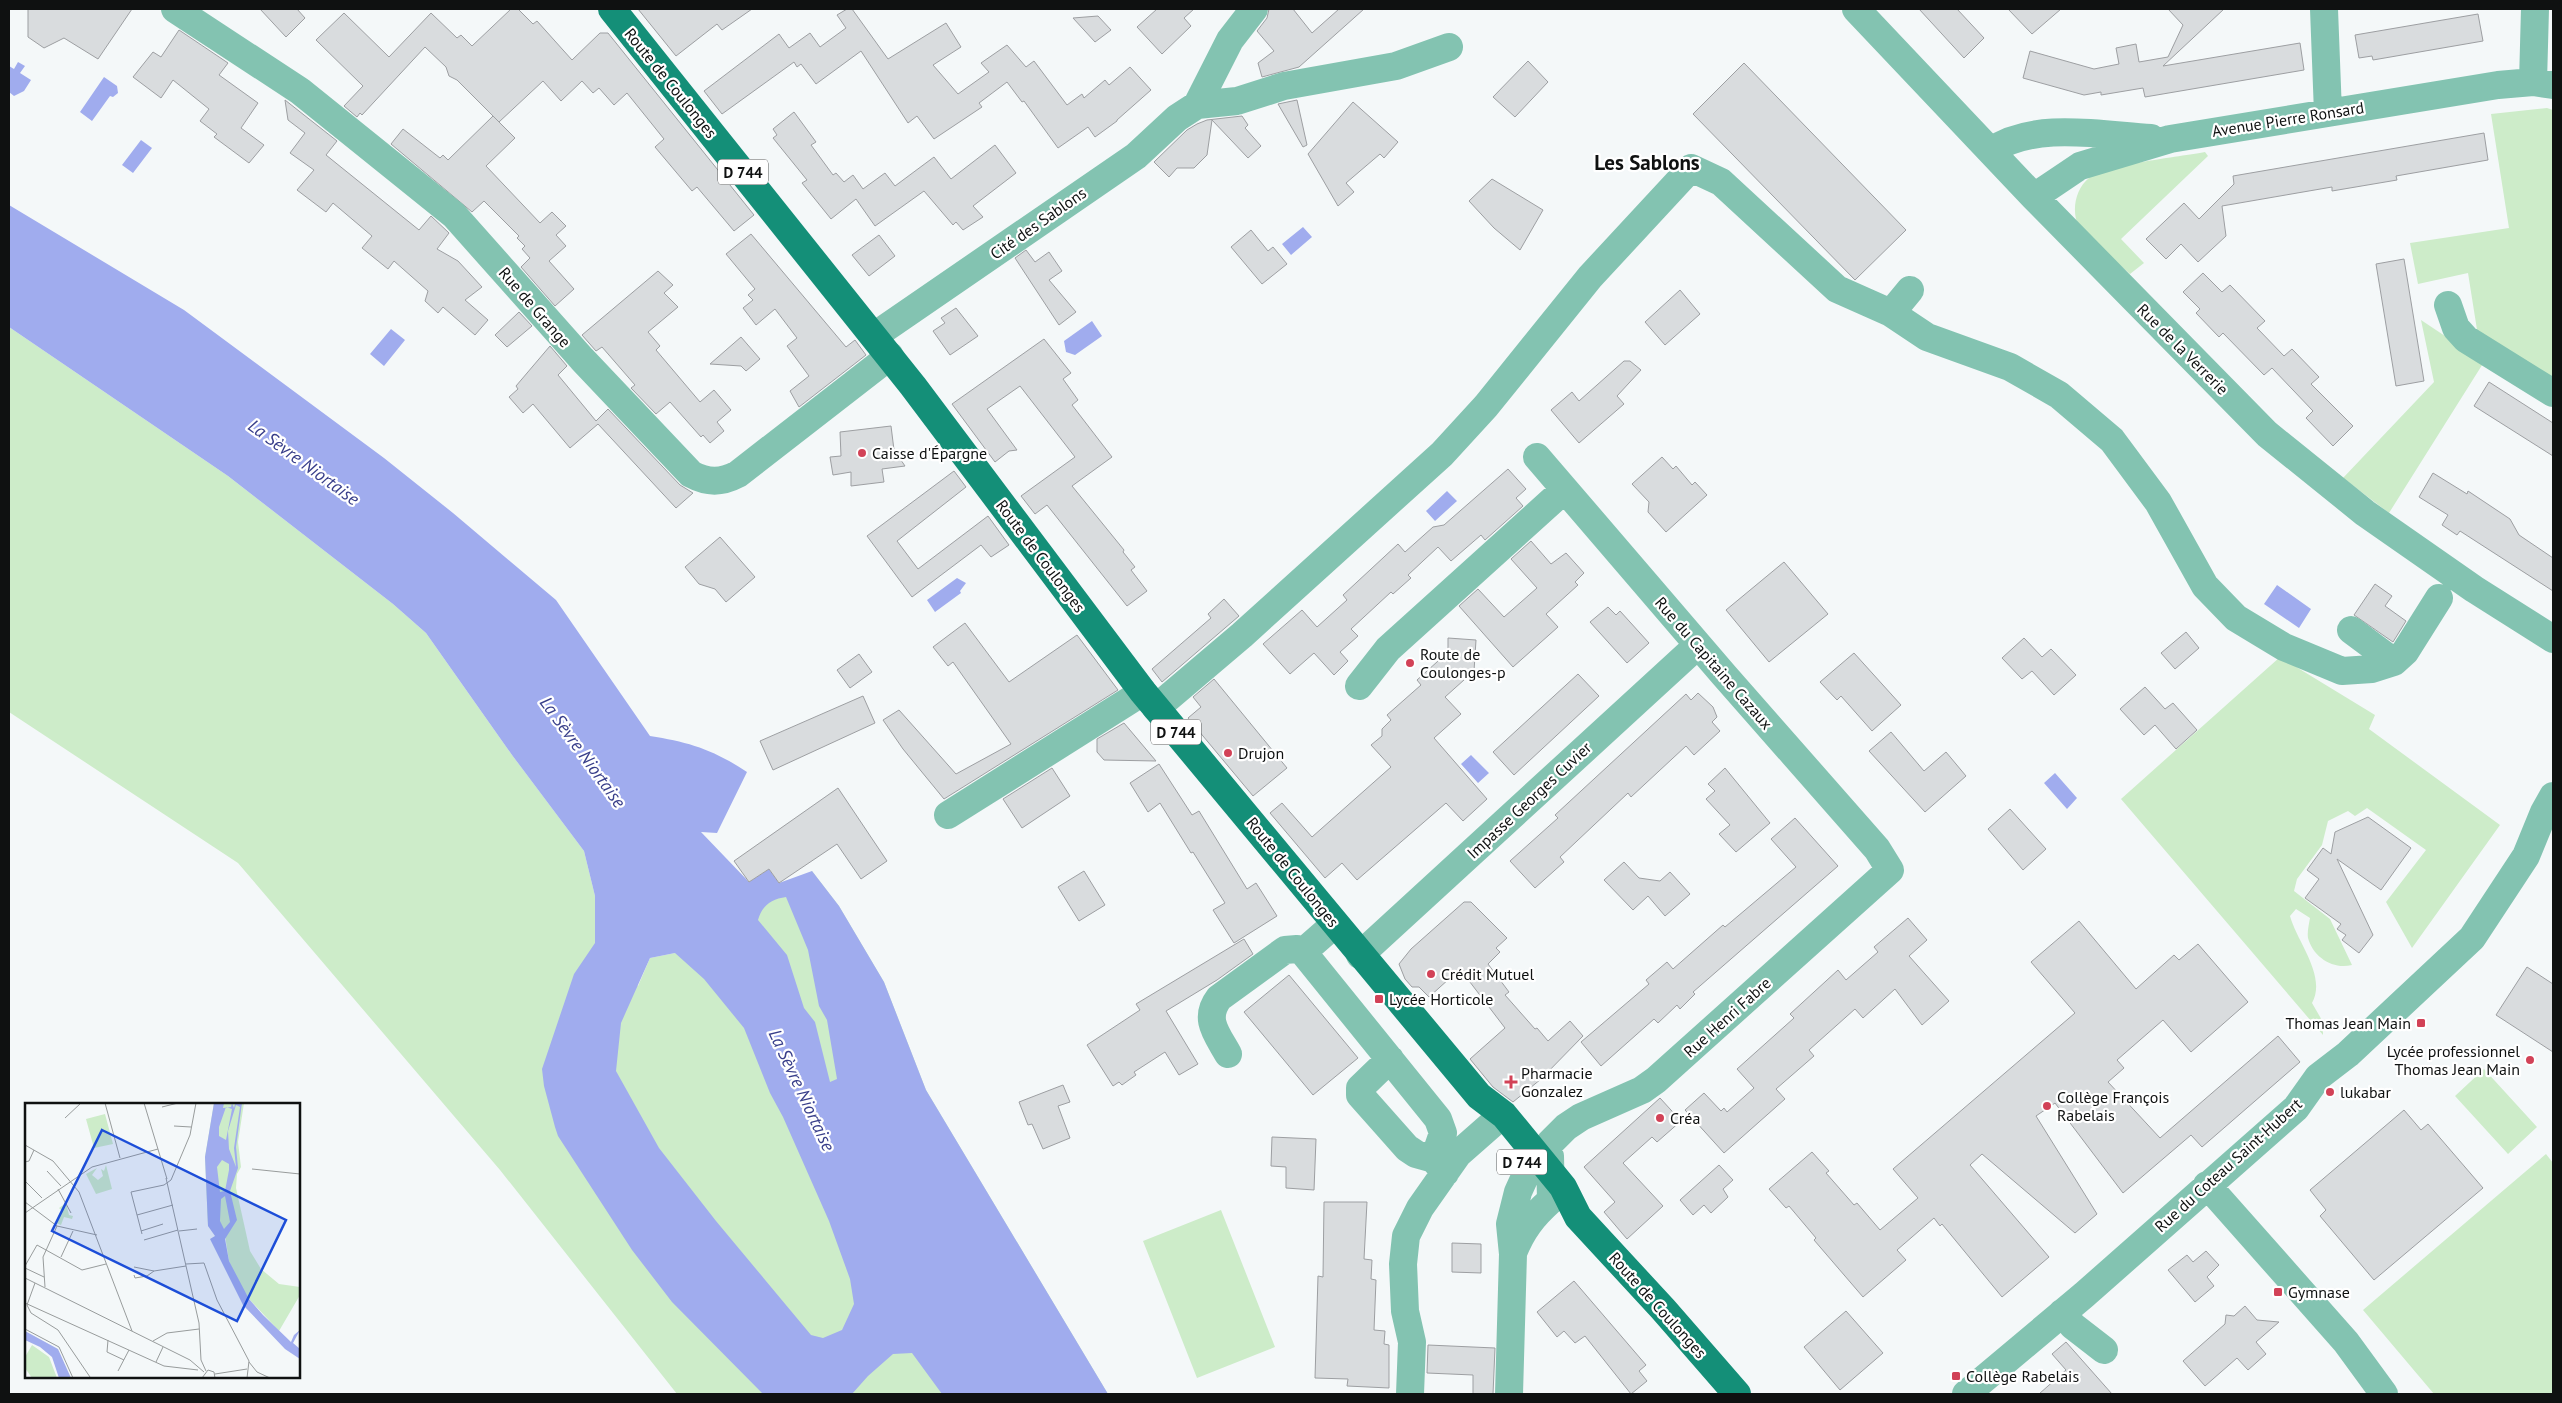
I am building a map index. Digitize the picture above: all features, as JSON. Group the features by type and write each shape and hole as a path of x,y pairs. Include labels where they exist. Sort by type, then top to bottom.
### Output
{"main road":[{"name":"Route de Coulonges","path":"612,9 882,346 1150,700 1479,1096 1504,1115 1542,1160 1572,1201 1578,1217"},
{"name":"Route de Coulonges","path":"1479,1096 1491,1125 1542,1160"},
{"name":"Route de Coulonges","path":"1551,1200 1578,1217 1663,1309 1737,1394"}],"street":[{"name":"Rue de Grange","path":"174,9 300,91 454,215 582,360 698,478 710,482 720,481 738,474 882,346"},
{"name":"Cité des Sablons","path":"1197,105 1230,40 1254,9"},
{"name":"Rue de la Verrerie","path":"1856,9 2034,197 2267,434 2365,513 2474,589 2553,639"},
{"path":"2324,9 2328,113"},
{"path":"2535,9 2543,83"},
{"name":"Cité des Sablons","path":"882,346 1136,156 1178,118 1197,105 1237,101 1284,86 1396,66 1449,47"},
{"name":"Avenue Pierre Ronsard","path":"2034,197 2080,166 2170,139 2498,85 2543,83"},
{"path":"1990,151 2003,142 2046,132 2170,139"},
{"path":"948,815 1150,700 1236,640 1442,454 1486,406 1590,277 1690,168 1721,182 1837,289 1891,313 1927,337 2010,367 2058,395 2112,440 2158,502 2205,586 2236,618 2284,647 2342,671 2372,669 2394,662 2404,652 2439,598"},
{"path":"1891,313 1910,290"},
{"path":"2448,305 2456,328 2466,339 2553,393"},
{"name":"Rue du Capitaine Cazaux","path":"1537,457 1698,645 1871,842 1890,870"},
{"path":"1359,686 1388,649 1564,490"},
{"path":"2350,630 2394,662"},
{"name":"Impasse Georges Cuvier","path":"1360,955 1698,645"},
{"name":"Rue du Coteau Saint-Hubert","path":"1966,1394 2084,1295 2296,1108 2318,1077 2348,1054 2472,938 2526,856 2544,812 2553,796"},
{"name":"Rue Henri Fabre","path":"1542,1160 1566,1127 1581,1117 1634,1094 1656,1080 1890,870"},
{"path":"1303,952 1336,924"},
{"path":"1228,1054 1214,1028 1211,1017 1212,1007 1219,998 1284,950 1297,949 1303,952 1442,1125 1440,1166 1406,1236 1404,1245 1405,1311 1412,1342 1410,1394"},
{"path":"1390,1059 1360,1088 1360,1095 1407,1148 1440,1166"},
{"path":"1440,1166 1491,1125"},
{"path":"1513,1254 1521,1234 1532,1218 1551,1200 1542,1160"},
{"path":"1509,1394 1513,1254 1510,1224 1513,1208 1542,1160"},
{"path":"2207,1185 2346,1342 2384,1394"},
{"path":"1951,1394 2066,1295 2084,1295"},
{"path":"2062,1313 2073,1326 2104,1350"}],"green space":[{"path":"2547,108 2553,110 2553,382 2478,336 2468,273 2418,284 2410,243 2509,228 2491,114"},
{"path":"2205,152 2208,156 2121,239 2144,263 2130,274 2095,244 2079,227 2075,215 2076,201 2080,188 2089,178 2098,173 2127,165"},
{"path":"2421,320 2484,362 2389,513 2343,478 2434,382"},
{"path":"9,327 228,476 393,604 426,633 512,755 584,851 595,896 595,943 638,986 650,958 675,953 791,890 812,871 839,906 884,982 926,1090 1108,1394 677,1394 500,1170 238,863 9,712"},
{"path":"2280,657 2375,715 2369,729 2500,825 2412,948 2386,902 2426,850 2367,808 2355,816 2348,811 2328,821 2322,845 2297,879 2294,891 2330,919 2352,965 2338,966 2319,956 2314,951 2308,938 2310,918 2296,909 2290,916 2313,970 2316,993 2312,1003 2323,1022 2323,1035 2121,799"},
{"path":"2484,1069 2537,1127 2508,1154 2455,1096"},
{"path":"2546,1154 2553,1163 2553,1394 2434,1394 2363,1310"},
{"path":"1221,1210 1275,1347 1197,1378 1143,1241"}],"water":[{"path":"18,62 25,66 20,73 31,80 24,91 14,96 9,92 9,66 14,69"},
{"path":"104,77 117,86 118,93 113,97 110,96 92,121 80,112"},
{"path":"141,140 152,148 133,173 122,165"},
{"name":"La Sèvre Niortaise","path":"9,205 184,310 384,458 453,513 556,600 650,736 701,748 735,764 747,772 717,833 701,832 749,882 769,869 779,883 812,871 839,906 884,982 926,1090 1108,1394 942,1394 912,1353 893,1354 868,1376 852,1394 763,1394 672,1302 632,1250 558,1136 555,1127 544,1086 542,1069 574,974 595,943 595,896 584,851 512,755 426,633 393,604 228,476 9,327","holes":["786,897 808,950 819,1006 827,1020 837,1079 830,1082 815,1022 804,1008 787,955 758,920 762,910 768,904 776,899","675,953 704,979 744,1028 770,1093 783,1117 829,1221 850,1279 854,1304 842,1330 823,1338 811,1335 716,1221 659,1148 616,1071 621,1023 650,958"]},
{"path":"1303,227 1312,237 1291,255 1282,244"},
{"path":"1092,321 1102,336 1075,355 1066,352 1064,341"},
{"path":"391,329 405,340 384,366 370,354"},
{"path":"1447,491 1457,501 1435,521 1426,511"},
{"path":"957,578 966,583 960,591 961,593 935,612 927,600"},
{"path":"2277,585 2311,609 2299,628 2264,604"},
{"path":"1471,755 1489,773 1478,783 1461,764"},
{"path":"2055,773 2077,798 2067,809 2044,783"}],"building":[{"path":"28,9 132,9 98,59 64,38 44,48 28,37"},
{"path":"260,9 297,9 305,18 286,37"},
{"path":"511,9 518,9 533,24 537,21 572,60 600,33 608,33 754,215 734,231 697,187 692,191 655,147 664,139 627,93 614,105 599,88 593,93 582,81 561,101 543,81 499,122 457,80 449,76 446,67 425,47 362,115 360,113 357,117 344,106 363,86 316,40 344,13 389,57 431,13 457,38 461,35 472,46"},
{"path":"638,9 752,9 722,30 717,24 676,56"},
{"path":"847,9 852,9 888,59 946,23 961,47 933,65 958,94 989,72 981,63 1007,45 1026,67 1034,61 1067,105 1082,94 1084,98 1105,80 1109,85 1130,67 1151,90 1117,121 1095,137 1088,127 1058,148 1024,101 1022,102 1007,82 979,103 982,107 934,139 917,116 908,123 861,51 816,84 801,64 797,67 794,62 722,114 704,91 779,34 789,48 810,33 820,47 846,28 837,15"},
{"path":"1157,9 1194,9 1184,18 1191,26 1162,54 1137,27"},
{"path":"1269,9 1293,9 1312,33 1339,9 1364,9 1299,67 1262,77 1258,63 1274,51 1257,31 1267,18"},
{"path":"1919,9 1957,9 1984,38 1964,58"},
{"path":"2008,9 2061,9 2032,34"},
{"path":"2168,9 2224,9 2163,66 2300,43 2304,70 2145,97 2143,88 2101,95 2101,92 2084,95 2023,78 2030,51 2094,69 2119,64 2116,48 2136,44 2139,62 2168,57 2183,25"},
{"path":"2478,14 2483,41 2373,60 2372,56 2359,58 2355,35"},
{"path":"1098,16 1111,30 1095,42 1073,18"},
{"path":"179,30 228,63 219,75 258,103 241,128 264,145 249,163 214,137 217,134 200,121 209,109 173,80 161,98 133,77 153,52 161,57"},
{"path":"1528,61 1548,82 1515,117 1493,97"},
{"path":"1744,63 1906,230 1855,280 1693,114"},
{"path":"285,100 337,141 326,155 419,230 431,216 449,233 437,249 458,261 482,287 465,300 488,320 475,335 443,307 438,313 425,301 428,291 394,261 388,269 362,248 372,236 333,203 326,212 297,190 314,170 290,153 305,133 288,120"},
{"path":"1297,100 1307,145 1303,147 1278,104"},
{"path":"1353,102 1398,142 1384,158 1380,154 1346,183 1354,192 1338,206 1308,154"},
{"path":"794,112 816,142 811,145 833,175 836,173 844,182 853,175 863,189 885,173 895,186 934,157 951,179 995,145 1016,173 973,206 983,217 963,230 956,222 953,225 924,191 875,226 856,199 831,219 802,183 807,180 773,138 777,135 773,129"},
{"path":"493,116 515,138 486,166 540,223 552,212 566,226 556,235 566,246 549,261 574,289 555,306 521,267 530,258 522,249 525,246 517,238 519,236 484,201 472,212 391,144 403,129 440,158 443,155 448,160"},
{"path":"1242,116 1248,125 1245,128 1261,146 1248,158 1212,120 1207,155 1194,168 1177,168 1169,177 1154,162 1187,130 1197,124 1207,120"},
{"path":"2484,133 2488,160 2396,176 2397,180 2332,191 2332,187 2222,206 2226,236 2198,262 2181,244 2166,259 2146,239 2184,203 2199,219 2234,184 2233,176"},
{"path":"1492,179 1543,210 1520,250 1494,228 1469,201"},
{"path":"1251,230 1268,251 1273,247 1287,264 1262,284 1231,247"},
{"path":"751,234 846,347 855,340 866,355 799,407 790,391 809,376 787,346 797,338 775,309 756,325 743,308 753,300 748,295 755,289 726,254"},
{"path":"879,235 895,256 869,276 852,255"},
{"path":"1026,250 1035,262 1049,252 1062,271 1049,280 1076,312 1059,325 1015,258"},
{"path":"2404,259 2424,381 2396,386 2376,264"},
{"path":"658,271 673,285 664,293 678,307 648,332 660,346 656,350 700,402 714,390 731,410 717,422 724,431 710,443 703,435 701,437 670,402 656,414 631,388 635,385 602,347 596,351 582,335"},
{"path":"2203,273 2222,292 2230,285 2265,321 2257,328 2284,356 2292,349 2319,377 2311,384 2353,426 2333,446 2306,418 2313,411 2272,368 2264,375 2223,333 2219,337 2196,313 2200,309 2183,292"},
{"path":"1680,290 1700,314 1665,345 1645,322"},
{"path":"956,308 978,336 950,355 933,331 945,323 941,318"},
{"path":"519,312 532,326 507,347 495,335"},
{"path":"741,337 760,359 746,371 741,366 710,364"},
{"path":"1044,339 1071,373 1063,379 1078,400 1072,405 1112,457 1072,486 1124,550 1123,552 1135,567 1131,570 1147,591 1127,606 1047,505 1035,514 1021,496 1075,457 1020,386 987,409 1017,450 1009,451 995,462 952,404"},
{"path":"550,346 567,366 558,375 596,421 608,409 680,485 693,493 676,508 598,424 570,448 533,404 523,413 509,397 518,389 516,386"},
{"path":"1624,361 1630,361 1641,370 1617,396 1624,404 1579,443 1551,410 1572,392 1579,401"},
{"path":"2489,382 2553,423 2553,456 2474,406"},
{"path":"891,426 894,450 905,466 882,469 884,482 851,486 851,472 833,475 830,457 841,456 840,432"},
{"path":"1662,457 1673,469 1676,466 1692,485 1695,482 1707,495 1666,532 1648,512 1649,502 1632,484"},
{"path":"1508,469 1526,489 1516,498 1523,506 1485,540 1481,535 1451,561 1438,547 1408,575 1411,578 1393,594 1391,592 1351,629 1358,636 1340,652 1348,661 1334,675 1314,653 1290,674 1263,644 1302,610 1317,627 1347,600 1343,595 1398,544 1405,552 1433,527 1444,525"},
{"path":"954,471 966,487 897,541 918,569 988,516 1009,545 991,557 981,545 912,597 867,536"},
{"path":"2433,473 2467,494 2468,491 2510,519 2519,535 2553,558 2553,591 2460,531 2457,535 2442,525 2448,515 2419,497"},
{"path":"720,537 755,577 726,602 715,589 699,584 685,567"},
{"path":"1531,541 1551,564 1566,553 1584,573 1575,582 1578,585 1546,614 1558,627 1513,667 1459,606 1478,589 1504,617 1537,588 1511,559"},
{"path":"1784,562 1828,614 1769,662 1726,610"},
{"path":"2375,584 2392,596 2385,606 2406,621 2393,642 2354,615"},
{"path":"1224,599 1239,616 1162,682 1152,669 1211,618 1208,614"},
{"path":"1608,607 1616,615 1620,611 1649,643 1627,663 1590,622"},
{"path":"965,623 1009,682 1077,635 1118,690 944,799 903,749 883,720 899,710 956,774 1011,744 953,662 948,666 933,647"},
{"path":"2186,632 2199,648 2175,669 2161,653"},
{"path":"1448,638 1476,640 1474,671 1445,697 1461,714 1434,738 1487,799 1463,821 1446,803 1357,880 1342,863 1325,878 1270,813 1282,803 1312,837 1391,767 1371,745 1382,736 1382,729 1391,720 1387,715 1421,685 1417,680 1448,652"},
{"path":"2024,638 2042,657 2051,649 2076,675 2054,695 2032,671 2022,679 2002,658"},
{"path":"1854,653 1901,705 1872,731 1841,696 1837,700 1820,682"},
{"path":"859,654 872,672 850,688 837,670"},
{"path":"1578,674 1599,696 1514,775 1493,752"},
{"path":"1214,679 1287,768 1253,796 1188,718 1201,707 1193,697"},
{"path":"2145,687 2165,709 2173,703 2197,730 2176,749 2155,725 2144,735 2120,709"},
{"path":"1698,693 1713,707 1717,717 1712,722 1720,731 1694,755 1686,746 1631,797 1628,793 1560,857 1564,862 1535,888 1510,861 1558,818 1555,815 1686,694 1691,700"},
{"path":"863,696 875,723 773,770 760,741"},
{"path":"1124,723 1156,761 1104,760 1097,752 1097,739"},
{"path":"1891,732 1924,771 1946,752 1966,776 1925,812 1869,751"},
{"path":"1159,764 1192,815 1199,811 1247,889 1256,883 1277,916 1234,943 1213,910 1225,903 1193,852 1191,853 1160,803 1148,812 1130,783"},
{"path":"1052,768 1070,796 1022,828 1003,799"},
{"path":"1725,768 1770,823 1736,852 1719,834 1730,825 1706,799 1715,791 1708,784"},
{"path":"838,788 887,861 861,879 837,844 779,883 769,869 749,882 734,861"},
{"path":"2010,809 2046,849 2023,870 1988,829"},
{"path":"2368,817 2411,848 2381,890 2337,859 2373,935 2359,953 2342,940 2346,935 2337,929 2341,924 2305,898 2319,879 2307,870 2323,848 2331,854 2335,832"},
{"path":"1795,818 1838,866 1693,992 1695,994 1680,1009 1677,1005 1658,1023 1654,1019 1601,1066 1581,1042 1649,984 1646,980 1667,962 1673,969 1723,925 1725,927 1796,867 1771,839"},
{"path":"1624,862 1639,878 1660,881 1670,872 1690,894 1665,916 1648,896 1633,910 1604,880"},
{"path":"1084,871 1105,905 1079,921 1058,887"},
{"path":"1464,902 1471,902 1507,938 1496,948 1500,952 1488,964 1509,992 1505,995 1535,1029 1537,1028 1548,1041 1570,1021 1583,1036 1541,1079 1513,1102 1493,1087 1470,1059 1505,1028 1460,969 1429,997 1419,987 1412,987 1405,979 1399,964 1411,949"},
{"path":"1908,918 1927,940 1909,956 1949,1001 1922,1025 1895,989 1863,1018 1855,1009 1809,1050 1814,1056 1776,1089 1785,1099 1724,1153 1685,1110 1704,1093 1721,1111 1724,1108 1727,1112 1754,1088 1737,1069 1794,1018 1790,1014 1838,970 1846,980 1878,952 1874,947"},
{"path":"2079,921 2136,989 2174,955 2179,960 2198,944 2248,1002 2191,1052 2163,1020 2117,1060 2124,1068 2108,1082 2160,1138 2278,1036 2300,1062 2202,1147 2191,1135 2123,1193 2055,1103 2036,1116 2097,1214 2075,1233 1982,1154 1970,1165 2049,1257 2002,1297 1942,1224 1940,1226 1934,1218 1897,1250 1906,1260 1863,1297 1814,1240 1816,1238 1789,1206 1786,1208 1769,1189 1812,1152 1829,1171 1826,1173 1854,1205 1857,1203 1880,1230 1918,1198 1893,1169 2075,1013 2031,962"},
{"path":"1244,939 1253,954 1217,980 1166,1011 1198,1064 1179,1075 1165,1052 1134,1072 1136,1075 1122,1085 1119,1082 1113,1086 1087,1045 1140,1010 1136,1004"},
{"path":"2527,967 2553,984 2553,1052 2496,1015"},
{"path":"1289,975 1358,1058 1313,1095 1244,1012"},
{"path":"1063,1085 1070,1102 1058,1106 1070,1138 1043,1149 1032,1124 1028,1125 1019,1102"},
{"path":"1660,1098 1681,1121 1657,1142 1652,1137 1623,1163 1663,1206 1627,1239 1604,1212 1615,1202 1584,1167"},
{"path":"2404,1110 2421,1130 2428,1124 2483,1188 2374,1280 2320,1216 2326,1210 2310,1190"},
{"path":"1272,1137 1316,1139 1314,1190 1286,1188 1286,1167 1271,1166"},
{"path":"1719,1165 1733,1180 1723,1189 1728,1197 1711,1213 1704,1205 1693,1215 1680,1200"},
{"path":"1324,1202 1367,1202 1364,1259 1372,1260 1371,1279 1376,1280 1374,1330 1385,1331 1384,1344 1389,1345 1389,1388 1347,1386 1348,1379 1315,1378 1318,1276 1323,1277"},
{"path":"1452,1243 1481,1244 1481,1273 1452,1272"},
{"path":"2206,1251 2219,1265 2207,1277 2214,1286 2195,1302 2168,1270 2187,1255 2193,1262"},
{"path":"1574,1281 1646,1365 1639,1371 1647,1381 1631,1394 1585,1336 1575,1343 1564,1331 1557,1337 1537,1312"},
{"path":"2245,1306 2257,1320 2279,1322 2256,1342 2266,1354 2248,1370 2237,1358 2205,1386 2183,1361 2225,1324 2226,1315 2234,1316"},
{"path":"1846,1311 1883,1353 1840,1390 1804,1347"},
{"path":"2066,1342 2112,1394 2039,1394 2066,1370 2052,1354"},
{"path":"1428,1345 1495,1348 1493,1394 1473,1394 1473,1375 1427,1373"}],"place":[{"name":"Caisse d'Épargne","path":"862,453"},
{"name":"Route de Coulonges-p","path":"1410,663"},
{"name":"Drujon","path":"1228,753"},
{"name":"Crédit Mutuel","path":"1431,974"},
{"name":"Lycée Horticole","path":"1379,999"},
{"name":"Thomas Jean Main","path":"2421,1023"},
{"name":"Lycée professionnel Thomas Jean Main","path":"2530,1060"},
{"name":"Pharmacie Gonzalez","path":"1511,1082"},
{"name":"lukabar","path":"2330,1092"},
{"name":"Collège François Rabelais","path":"2047,1106"},
{"name":"Créa","path":"1660,1118"},
{"name":"Gymnase","path":"2278,1292"},
{"name":"Collège Rabelais","path":"1956,1376"}],"district":[{"name":"Les Sablons","path":"1647,162"}]}
